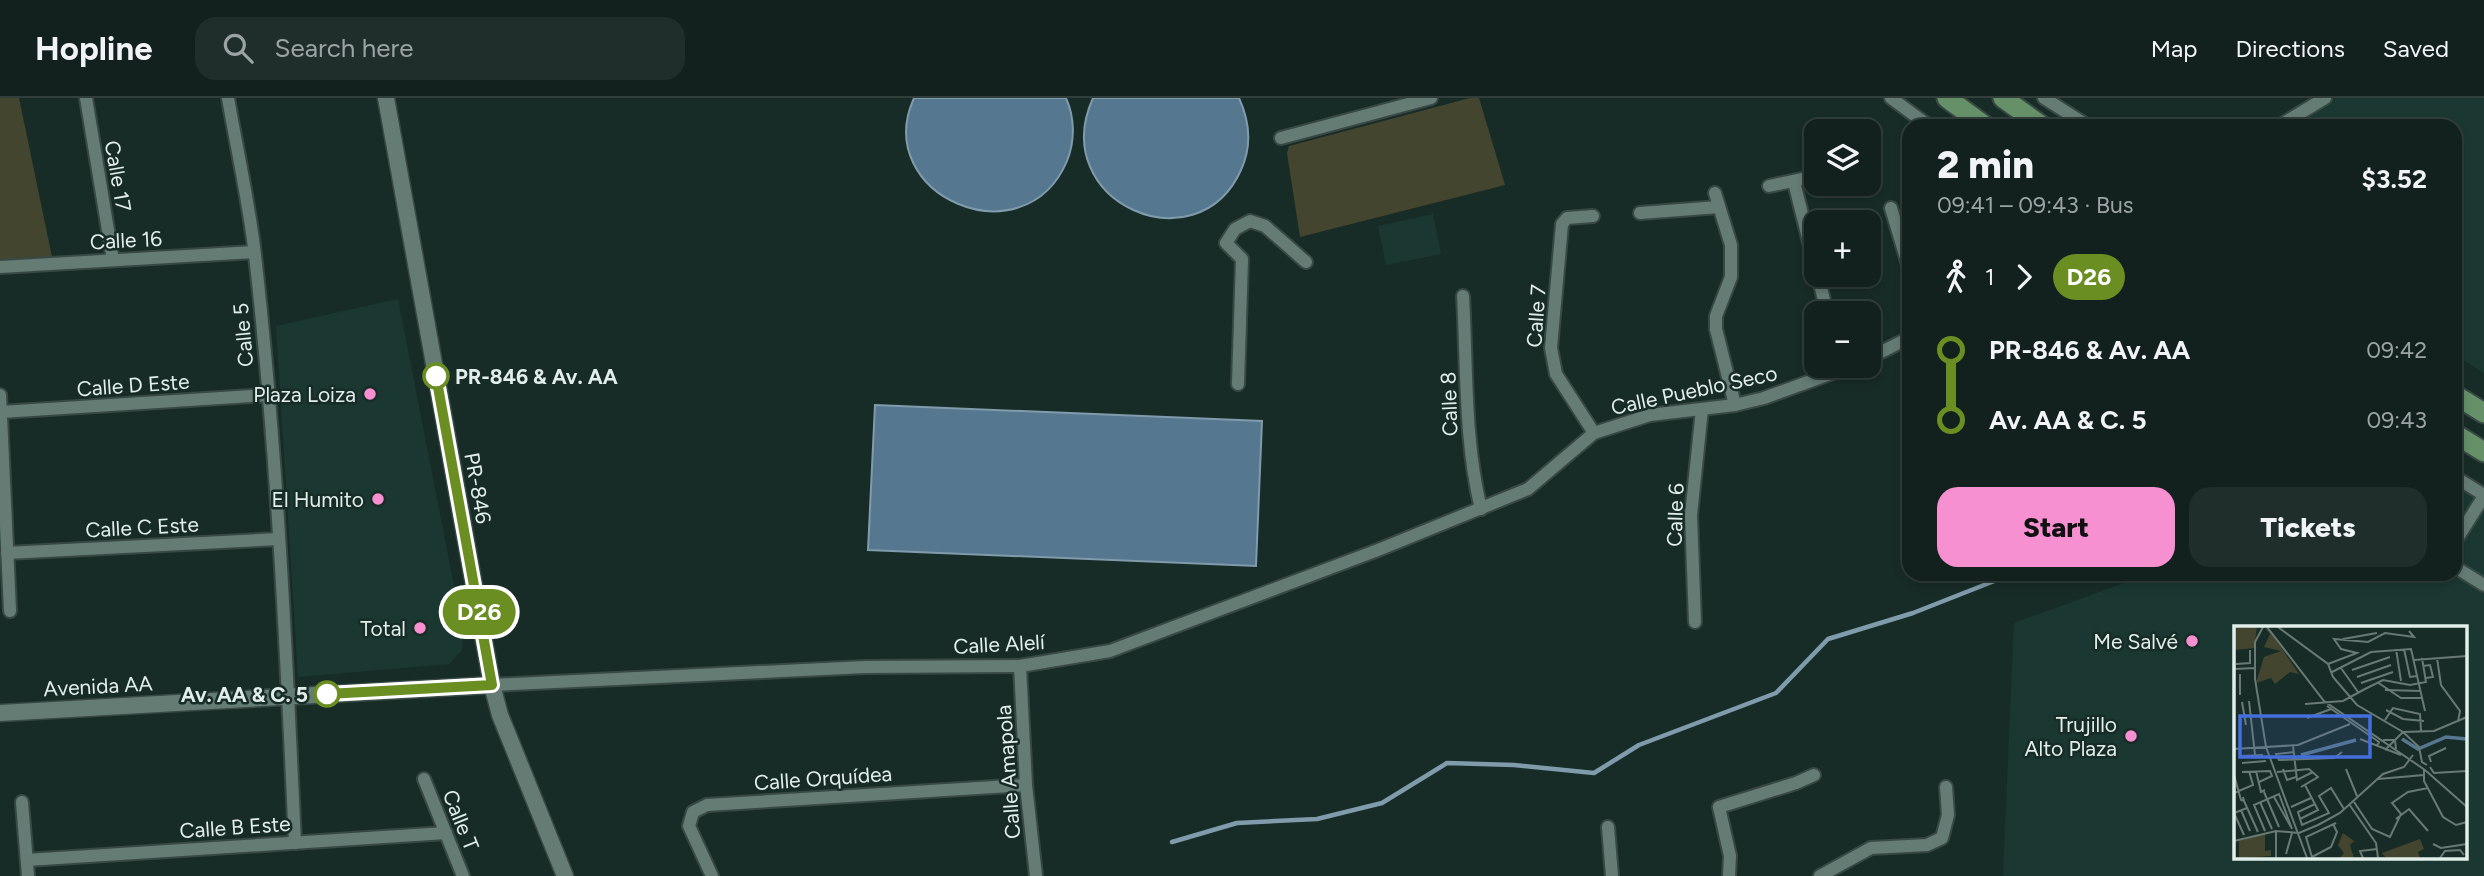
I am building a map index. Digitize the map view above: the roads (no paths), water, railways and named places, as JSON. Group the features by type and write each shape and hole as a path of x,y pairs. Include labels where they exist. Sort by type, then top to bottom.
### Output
{"main road":[{"path":"1947,98 1976,119"},
{"path":"2003,98 2032,119"},
{"path":"2462,399 2484,413"},
{"path":"2462,438 2484,452"}],"street":[{"name":"Calle 17","path":"86,98 113,260"},
{"name":"Calle 5","path":"228,98 254,252 268,395 289,696 295,843"},
{"name":"PR-846","path":"387,98 492,685 500,715 565,876"},
{"path":"1281,138 1431,98"},
{"path":"1891,98 1920,119"},
{"path":"2044,98 2077,119"},
{"path":"2291,119 2326,98"},
{"path":"1769,186 1804,179"},
{"path":"1794,182 1804,221"},
{"path":"1640,213 1717,200 1731,245 1731,277 1716,316 1716,329 1735,405"},
{"path":"1891,208 1902,245"},
{"name":"Calle 7","path":"1593,216 1567,218 1562,224 1551,348 1556,374 1594,433"},
{"path":"1238,384 1242,259 1226,243 1235,229 1250,221 1265,226 1306,262"},
{"name":"Calle 16","path":"0,267 254,252"},
{"name":"Calle 8","path":"1463,296 1470,447 1481,509"},
{"path":"1881,352 1902,342"},
{"name":"Calle Pueblo Seco","path":"1481,509 1528,489 1594,433 1650,415 1735,405 1764,398 1816,378"},
{"path":"0,395 10,611"},
{"name":"Calle D Este","path":"1,412 268,395"},
{"name":"Calle 6","path":"1695,622 1691,515 1702,409"},
{"path":"2462,482 2484,496 2462,531"},
{"name":"Calle Alelí","path":"492,685 865,667 1020,666 1110,651 1481,509"},
{"name":"Calle C Este","path":"8,553 278,539"},
{"path":"2462,571 2484,585"},
{"name":"Calle Amapola","path":"1020,666 1026,785 1037,876"},
{"name":"Avenida AA","path":"0,713 492,685"},
{"path":"1729,876 1730,856 1719,807 1814,775"},
{"name":"Calle T","path":"424,779 463,876"},
{"name":"Calle Orquídea","path":"712,876 689,826 693,812 707,804 1026,785"},
{"path":"1820,876 1871,848 1927,845 1942,838 1948,815 1946,787"},
{"path":"22,802 28,876"},
{"path":"1608,827 1612,876"},
{"name":"Calle B Este","path":"27,860 446,833"}],"water":[{"path":"914,98 1066,98 1073,130 1067,161 1046,191 1019,207 988,211 958,204 932,187 913,163 906,133"},
{"path":"1093,98 1239,98 1246,116 1248,134 1247,152 1241,170 1220,199 1193,215 1162,218 1133,210 1108,192 1090,167 1084,135"},
{"path":"875,405 1262,421 1256,566 868,550"}],"waterway":[{"path":"1172,842 1237,823 1317,819 1382,803 1447,763 1514,765 1594,773 1639,745 1776,693 1828,639 1913,613 1994,581"}],"place":[{"name":"PR-846 & Av. AA","path":"436,376"},
{"name":"Plaza Loiza","path":"370,394"},
{"name":"El Humito","path":"378,499"},
{"name":"Total","path":"420,628"},
{"name":"Me Salvé","path":"2192,641"},
{"name":"Av. AA & C. 5","path":"327,694"},
{"name":"Trujillo Alto Plaza","path":"2131,736"}]}
